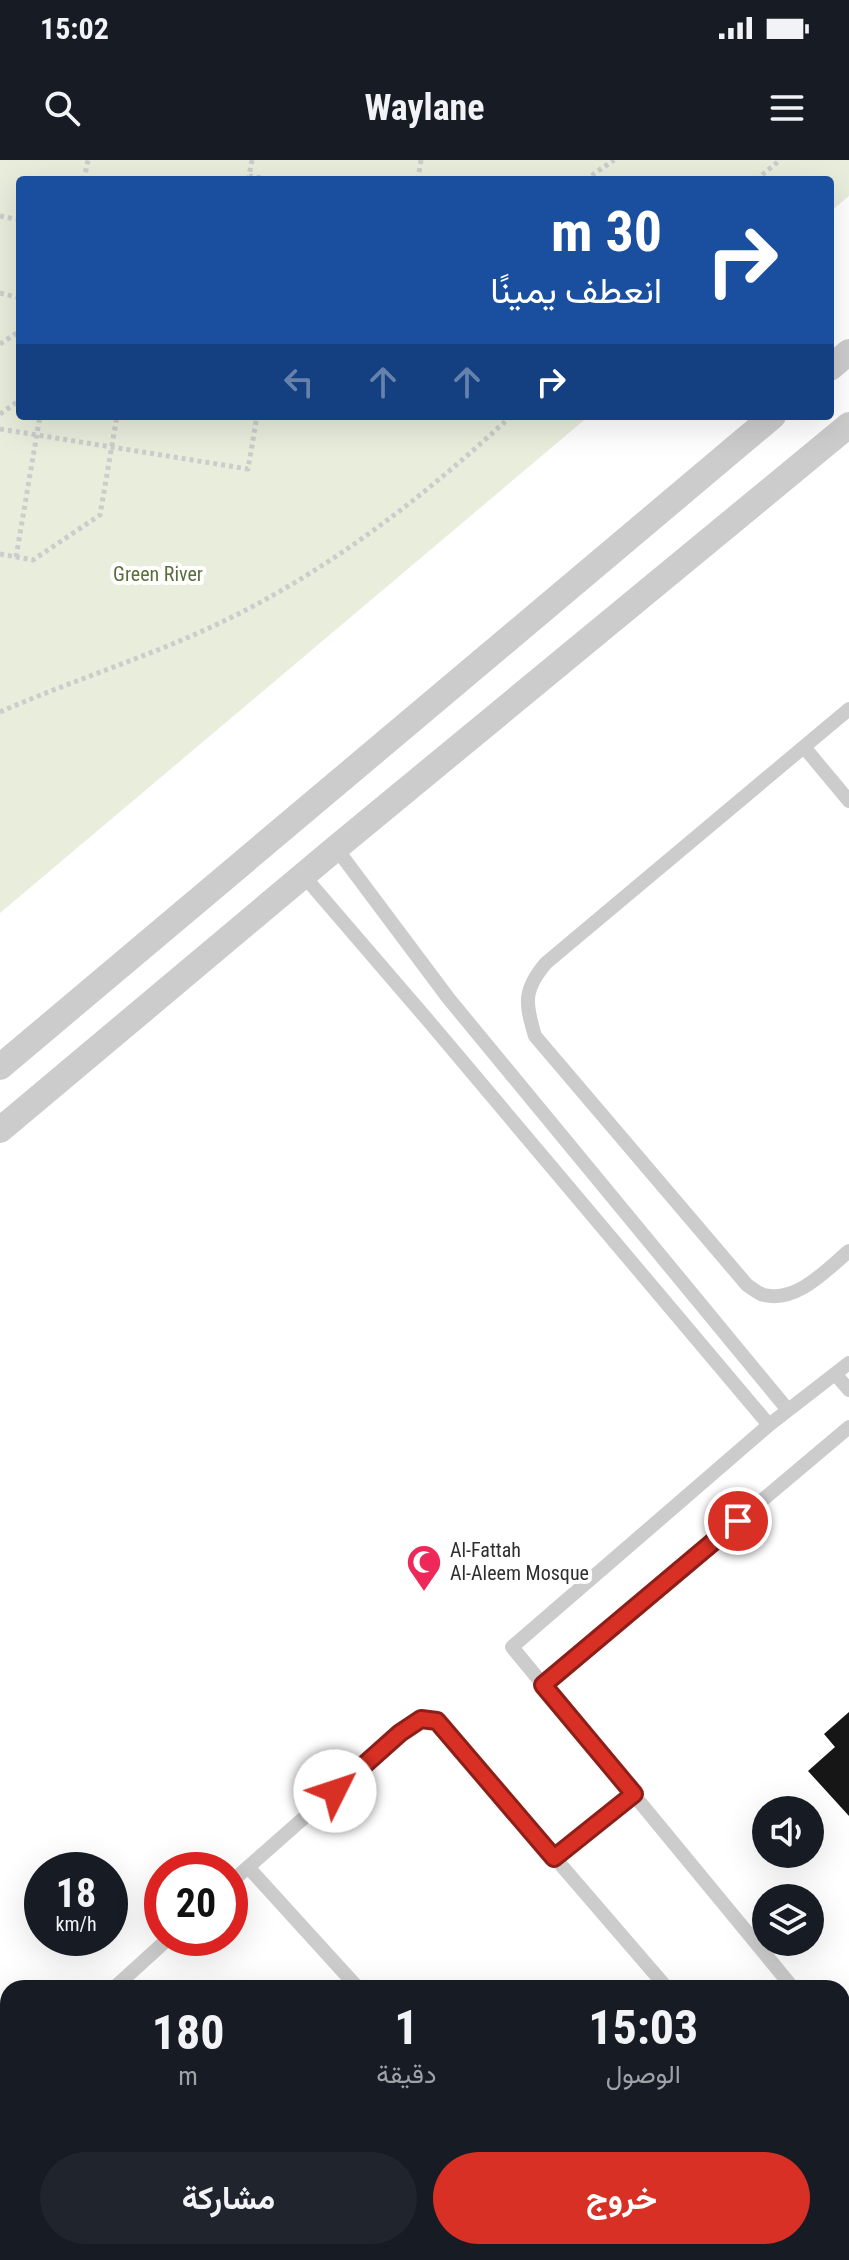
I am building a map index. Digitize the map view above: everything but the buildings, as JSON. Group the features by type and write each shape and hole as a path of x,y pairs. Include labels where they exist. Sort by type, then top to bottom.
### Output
{"street":[{"path":"0,1067 768,420"},
{"path":"0,1130 303,875 849,425"}],"lane":[{"path":"849,709 546,963 532,979 526,1008 535,1036 747,1285 763,1295 783,1295 805,1287 849,1251"},
{"path":"804,747 849,801"},
{"path":"336,848 449,999 788,1410"},
{"path":"303,875 769,1425"},
{"path":"786,1980 512,1647 769,1425 849,1363"},
{"path":"836,1375 849,1390"},
{"path":"543,1685 849,1427"},
{"path":"351,1980 248,1867 400,1733 421,1719 437,1721 660,1980"},
{"path":"554,1858 634,1794"},
{"path":"123,1980 149,1956"}],"path":[{"path":"249,176 252,160"},
{"path":"591,176 614,160"},
{"path":"761,176 780,160"},
{"path":"16,557 39,420"},
{"path":"0,554 33,560 100,515 116,420"},
{"path":"0,429 248,469 256,420"},
{"path":"0,712 156,652 222,622 287,587 390,518 439,480 506,420"}],"green space":[{"name":"Green River","path":"0,160 849,160 849,196 834,209 834,176 16,176 16,420 584,420 0,913"}],"place":[{"name":"Al-Fattah Al-Aleem Mosque","path":"424,1593"}],"route":[{"path":"335,1791 400,1733 421,1719 437,1721 554,1858 634,1794 543,1685 738,1521"}]}
